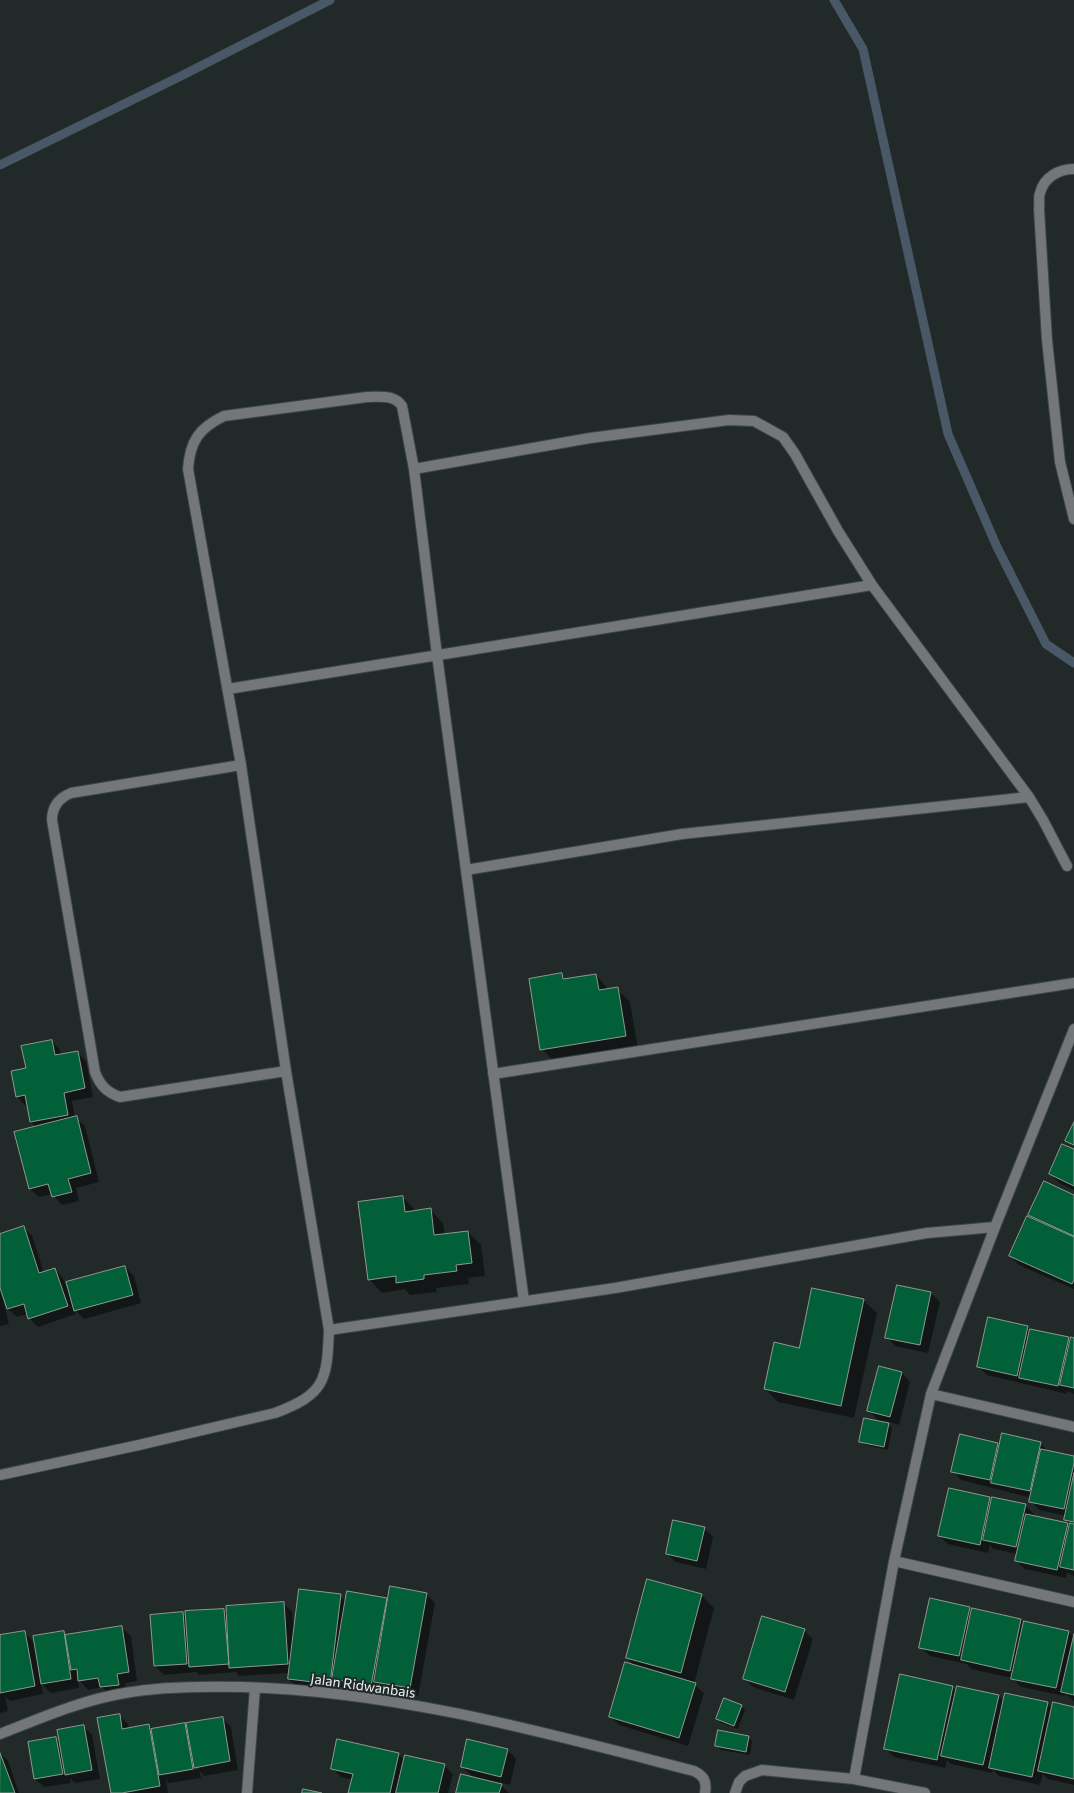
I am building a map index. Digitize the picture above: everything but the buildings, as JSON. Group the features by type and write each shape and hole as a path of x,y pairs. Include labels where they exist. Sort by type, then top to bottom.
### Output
{"street":[{"path":"1074,168 1063,169 1052,175 1045,183 1040,193 1040,209 1047,340 1060,462 1074,519"},
{"path":"0,1475 149,1443 275,1413 292,1407 311,1394 319,1386 327,1364 329,1330 286,1071 241,765 188,469 192,443 210,422 224,416 367,398 390,397 396,399 402,406 414,469 492,1074 524,1302"},
{"path":"414,469 590,438 729,420 754,421 783,437 872,585 1029,797 1066,866"},
{"path":"228,689 872,585"},
{"path":"241,765 71,793 62,797 57,802 53,810 52,820 95,1072 100,1084 110,1093 120,1097 286,1071"},
{"path":"466,870 682,834 1029,797"},
{"path":"492,1074 1074,983"},
{"path":"854,1779 894,1561 931,1394 1074,1029"},
{"path":"329,1330 615,1288 927,1233 995,1227"},
{"path":"931,1394 1074,1427"},
{"path":"894,1561 1074,1602"},
{"name":"Jalan Ridwanbais","path":"0,1734 85,1702 125,1693 162,1688 255,1688 348,1695 533,1729 694,1771 705,1779 705,1793"},
{"path":"247,1793 255,1688"},
{"path":"735,1793 739,1782 745,1776 762,1770 854,1779 925,1793"}],"waterway":[{"path":"0,165 330,0"},
{"path":"834,0 863,49 948,434 997,547 1046,644 1074,663"}]}
